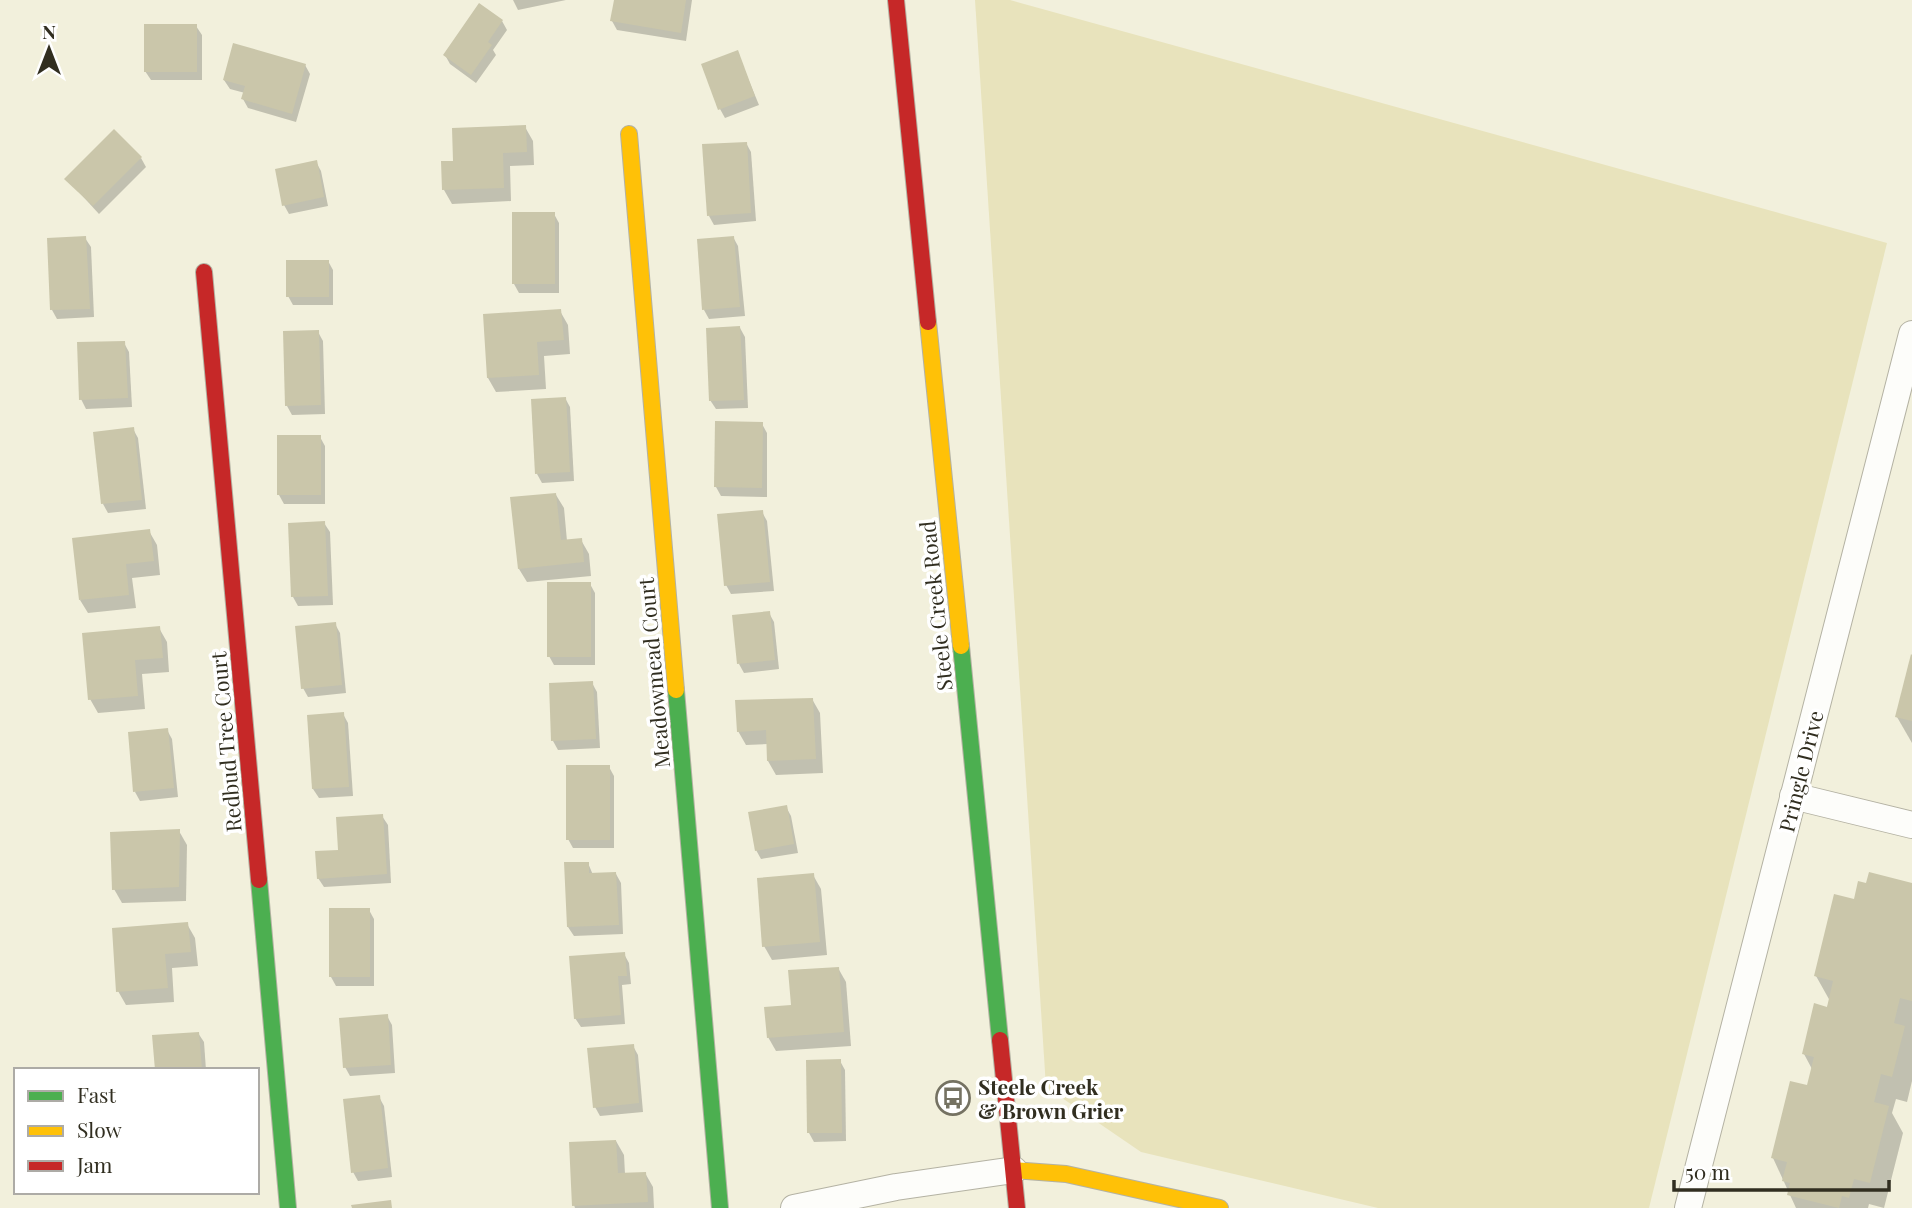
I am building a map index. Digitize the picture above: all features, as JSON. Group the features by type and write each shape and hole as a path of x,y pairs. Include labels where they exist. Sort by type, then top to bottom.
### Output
{"street":[{"name":"Steele Creek Road","path":"896,0 1017,1208"},
{"name":"Meadowmead Court","path":"629,134 720,1208"},
{"name":"Redbud Tree Court","path":"204,272 288,1208"},
{"name":"Pringle Drive","path":"1688,1208 1912,334"},
{"path":"1793,796 1912,825"},
{"path":"794,1208 896,1187 1014,1170 1066,1174 1220,1208"}],"shaded area":[{"path":"975,0 1010,0 1887,243 1649,1208 1378,1208 1141,1152 1046,1087"}],"building":[{"path":"614,0 686,0 681,33 610,21"},
{"path":"479,3 503,20 488,42 492,45 471,75 443,55"},
{"path":"144,24 197,24 197,72 144,72"},
{"path":"233,43 306,64 292,114 241,99 245,86 223,80"},
{"path":"738,50 755,96 718,110 701,64"},
{"path":"526,125 527,152 503,153 504,188 442,190 441,161 453,161 452,128"},
{"path":"114,129 142,157 93,206 64,179"},
{"path":"747,142 751,213 707,216 702,144"},
{"path":"317,160 324,197 282,206 275,169"},
{"path":"512,212 555,212 555,284 512,284"},
{"path":"86,236 90,309 50,310 47,238"},
{"path":"734,236 740,307 702,310 697,239"},
{"path":"286,260 329,260 329,297 286,297"},
{"path":"561,309 564,340 537,342 539,375 487,378 483,314"},
{"path":"740,326 744,400 709,401 706,328"},
{"path":"319,330 321,405 285,406 283,331"},
{"path":"125,341 128,398 79,400 77,342"},
{"path":"566,397 570,472 535,474 531,399"},
{"path":"715,421 763,422 762,488 714,487"},
{"path":"134,427 142,500 101,504 93,432"},
{"path":"277,435 321,435 321,495 277,495"},
{"path":"556,493 561,540 582,538 584,562 518,569 510,497"},
{"path":"763,510 770,582 724,586 717,514"},
{"path":"325,521 328,596 291,597 288,523"},
{"path":"150,529 154,561 126,564 129,595 79,600 72,538"},
{"path":"547,582 591,582 591,657 547,657"},
{"path":"770,611 775,660 737,664 732,615"},
{"path":"336,622 342,685 301,689 295,626"},
{"path":"160,626 163,658 135,660 138,696 88,700 82,633"},
{"path":"1912,655 1912,721 1895,717"},
{"path":"593,681 596,739 551,741 549,683"},
{"path":"813,698 816,759 767,761 766,730 737,732 735,700"},
{"path":"344,712 349,787 312,789 307,715"},
{"path":"168,728 174,788 133,792 128,732"},
{"path":"566,765 610,765 610,840 566,840"},
{"path":"787,805 794,844 755,851 748,812"},
{"path":"383,814 387,874 317,879 315,851 338,850 336,817"},
{"path":"180,829 179,887 112,890 110,832"},
{"path":"564,862 589,862 589,873 616,872 619,925 567,927"},
{"path":"1869,872 1912,883 1912,1001 1900,998 1894,1023 1905,1026 1892,1077 1881,1074 1874,1102 1889,1106 1870,1183 1854,1179 1849,1198 1842,1196 1839,1208 1787,1195 1790,1183 1782,1181 1787,1162 1771,1158 1790,1081 1807,1085 1814,1057 1802,1054 1814,1003 1827,1007 1833,981 1814,976 1834,894 1854,899 1858,881 1866,883"},
{"path":"814,873 820,942 762,947 757,878"},
{"path":"329,908 370,908 370,977 329,977"},
{"path":"188,922 191,952 165,954 168,988 116,992 112,928"},
{"path":"625,952 627,976 618,976 621,1015 574,1019 569,956"},
{"path":"839,967 844,1032 767,1038 764,1007 791,1005 788,970"},
{"path":"388,1014 391,1065 343,1068 339,1018"},
{"path":"199,1032 202,1068 155,1068 152,1035"},
{"path":"634,1044 639,1103 593,1108 587,1048"},
{"path":"841,1059 842,1133 807,1133 806,1060"},
{"path":"380,1095 388,1168 351,1173 343,1099"},
{"path":"616,1140 618,1173 646,1172 648,1202 572,1206 569,1142"},
{"path":"391,1200 392,1208 352,1208 351,1205"}],"traffic: fast":[{"path":"961,646 1000,1040"},
{"path":"676,690 720,1208"},
{"path":"259,880 288,1208"}],"traffic: slow":[{"path":"629,134 676,690"},
{"path":"928,322 961,646"},
{"path":"1014,1170 1066,1174 1220,1208"}],"traffic: jam":[{"path":"896,0 928,322"},
{"path":"204,272 259,880"},
{"path":"1000,1040 1017,1208"}],"place":[{"name":"Steele Creek & Brown Grier","path":"953,1098"}]}
